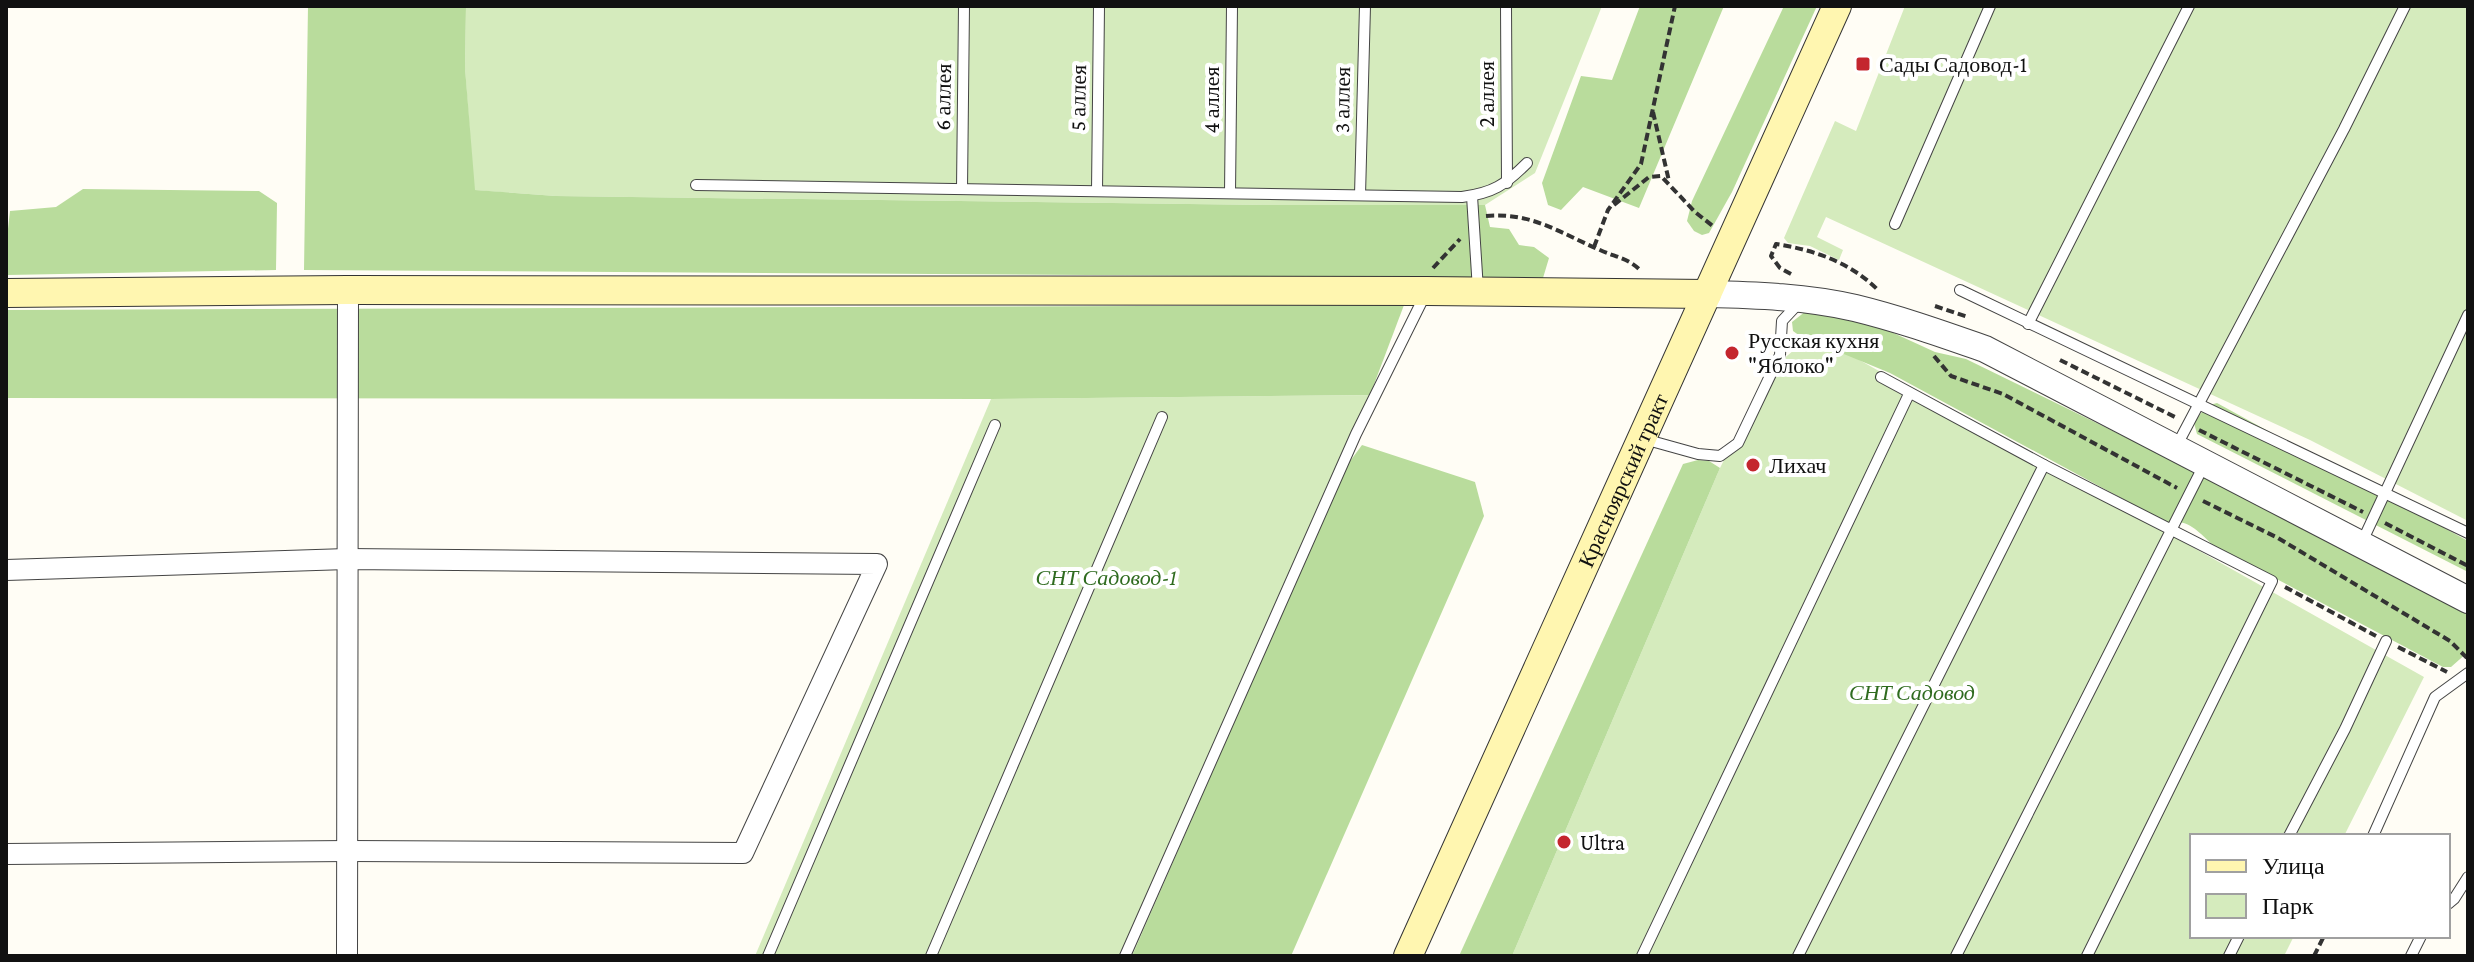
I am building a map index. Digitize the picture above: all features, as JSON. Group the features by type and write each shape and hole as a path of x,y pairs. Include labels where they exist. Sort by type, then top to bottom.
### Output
{"main road":[{"name":"Красноярский тракт","path":"1408,956 1837,6"},
{"path":"6,293 348,290 1707,294"}],"street":[{"path":"347,956 348,290"},
{"path":"1707,294 1801,300 1852,307 1985,349 2468,600"},
{"path":"6,570 347,559 877,564 743,853 349,851 6,854"}],"lane":[{"name":"6 аллея","path":"962,189 964,6"},
{"name":"5 аллея","path":"1097,191 1099,6"},
{"name":"4 аллея","path":"1230,193 1232,6"},
{"name":"3 аллея","path":"1360,195 1365,6"},
{"name":"2 аллея","path":"1506,6 1507,183"},
{"path":"1895,224 1990,6"},
{"path":"2028,324 2189,6"},
{"path":"2176,447 2344,129 2405,6"},
{"path":"696,185 1472,196 1507,183 1527,163"},
{"path":"1472,196 1478,292"},
{"path":"1960,290 2468,533"},
{"path":"1125,956 1417,291"},
{"path":"1642,438 1698,454 1720,456 1738,443 1780,355 1782,321 1801,300"},
{"path":"2361,544 2468,315"},
{"path":"1881,377 2044,465 2272,581 2087,956"},
{"path":"1642,956 1909,394"},
{"path":"931,956 1162,417"},
{"path":"768,956 995,425"},
{"path":"1956,956 2206,462"},
{"path":"1798,956 2044,465"},
{"path":"2290,834 2345,729 2386,641"},
{"path":"2374,834 2435,697 2464,676"},
{"path":"2450,902 2468,877"},
{"path":"2229,956 2238,938"},
{"path":"2411,956 2420,938"}],"path":[{"path":"1594,247 1608,210 1641,164 1675,6"},
{"path":"1652,110 1669,184"},
{"path":"1608,210 1649,177 1661,176 1695,212 1716,228"},
{"path":"1417,291 1474,220 1481,216 1505,214 1539,221 1632,262 1643,273"},
{"path":"1771,256 1776,244 1811,250 1862,274 1878,290"},
{"path":"1927,348 1951,376 2003,394 2278,538 2450,641 2468,659"},
{"path":"2272,581 2386,641 2464,676"},
{"path":"2314,956 2323,938"}],"green space":[{"path":"308,6 466,6 465,68 475,190 556,196 1485,205 1490,227 1509,229 1519,245 1534,247 1549,258 1543,278 304,270"},
{"path":"466,6 1602,6 1535,173 1485,205 1266,205 556,196 474,190 465,68"},
{"path":"1640,6 1724,6 1639,208 1583,187 1561,210 1548,205 1542,183 1581,76 1612,80"},
{"path":"1784,6 1817,6 1732,192 1709,233 1702,235 1694,231 1687,221 1692,201"},
{"path":"1905,6 2468,6 2468,521 2310,440 1826,217 1817,237 1843,250 1839,260 1810,246 1788,243 1784,238 1835,121 1856,131"},
{"path":"83,189 259,191 277,203 276,270 8,275 10,211 56,207"},
{"path":"1404,305 1370,395 991,399 6,398 6,310"},
{"path":"1806,311 1876,325 1935,352 1966,359 2468,605 2468,652 2451,667 2443,667 2214,546 2188,525 2169,524 1890,373 1800,336 1793,331 1792,322"},
{"name":"СНТ Садовод","path":"1813,334 2424,677 2345,834 2190,834 2190,938 2293,938 2284,956 1512,956 1720,468 1768,372"},
{"name":"СНТ Садовод-1","path":"1378,395 1132,956 755,956 991,399"},
{"path":"2217,403 2468,541 2468,572 2197,434 2194,423 2206,406"},
{"path":"1362,445 1475,482 1484,516 1291,956 1132,956 1345,468"},
{"path":"1709,461 1720,468 1512,956 1459,956 1683,464"}],"place":[{"name":"Сады Садовод-1","path":"1863,64"},
{"name":"Русская кухня \"Яблоко\"","path":"1732,353"},
{"name":"Лихач","path":"1753,465"},
{"name":"Ultra","path":"1564,842"}]}
